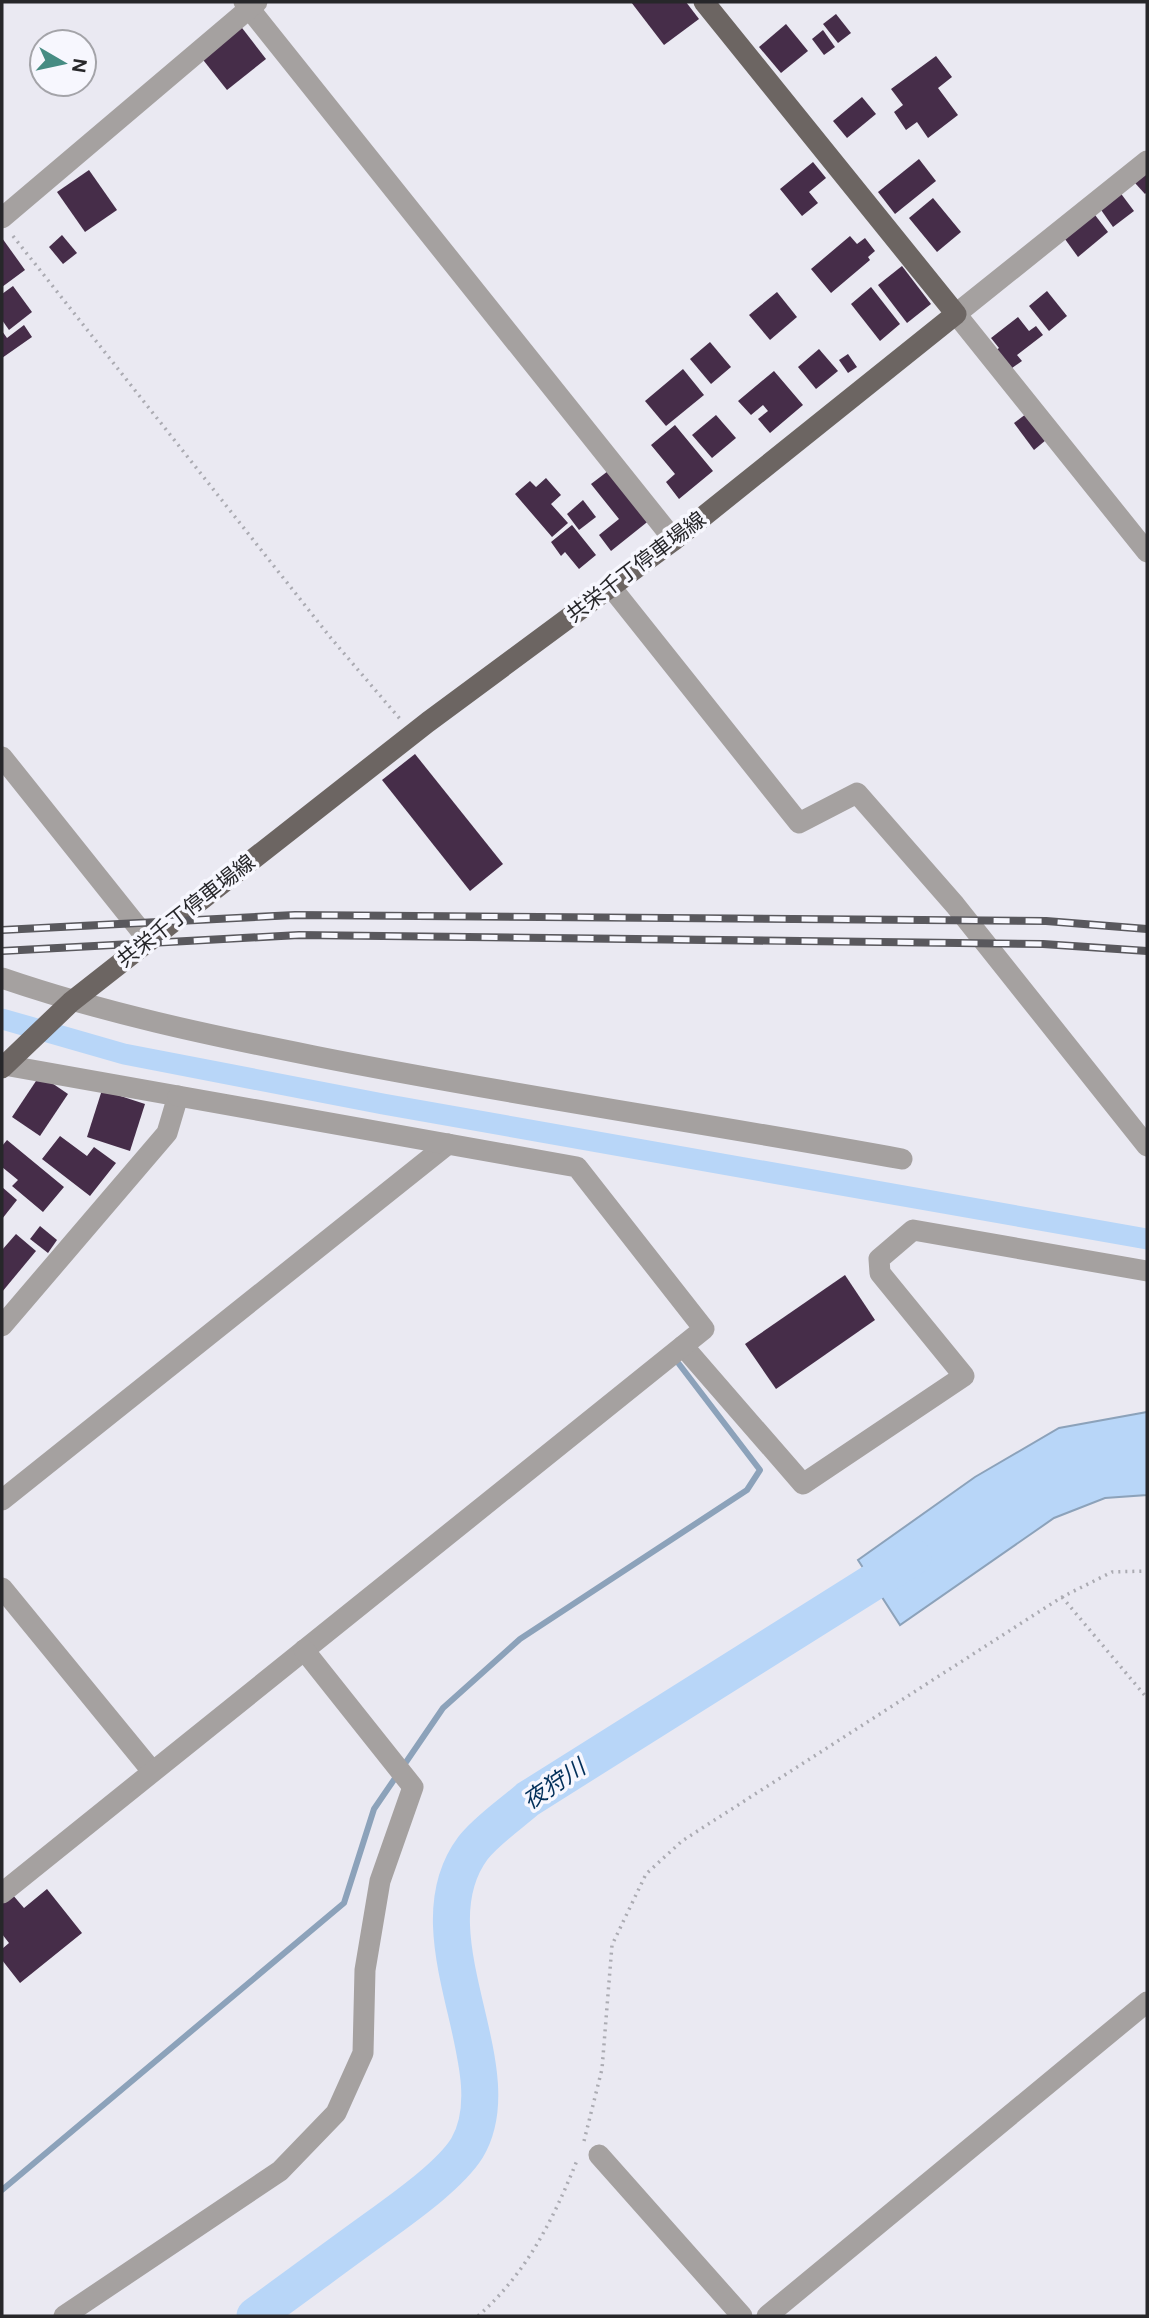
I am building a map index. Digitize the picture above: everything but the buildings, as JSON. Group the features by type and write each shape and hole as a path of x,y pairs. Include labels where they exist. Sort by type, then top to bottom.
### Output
{"main road":[{"path":"704,2 956,313"},
{"name":"共栄千丁停車場線","path":"3,1067 27,1040 71,1002 412,734 674,540 956,313"}],"street":[{"path":"6,225 250,4 402,204 674,540"},
{"path":"1147,161 956,313 1147,552"},
{"path":"611,587 799,823 858,793 955,905 1147,1146"},
{"path":"2,757 149,941"},
{"path":"2,978 71,1002 198,1033 473,1087 726,1126 902,1159"},
{"path":"2,1893 704,1329 577,1167 3,1067"},
{"path":"2,1325 167,1133 178,1097"},
{"path":"2,1500 448,1144"},
{"path":"683,1346 803,1484 964,1376 880,1273 879,1259 913,1230 1147,1271"},
{"path":"2,1588 152,1771"},
{"path":"64,2316 279,2171 336,2113 363,2053 365,1970 380,1881 413,1787 304,1650"},
{"path":"767,2316 1147,2002"},
{"path":"599,2155 742,2316"}],"path":[{"path":"6,225 330,637 412,734"},
{"path":"478,2316 505,2293 552,2222 583,2146 602,2069 612,1945 646,1874 682,1841 1062,1597 1112,1572 1147,1571"},
{"path":"1062,1597 1147,1698"}],"water":[{"path":"1147,1412 1147,1495 1105,1498 1054,1518 900,1625 858,1560 975,1477 1059,1428"}],"waterway":[{"path":"2,1019 124,1054 383,1104 1147,1239"},
{"path":"2,2190 344,1903 374,1809 443,1708 520,1639 747,1490 760,1470 679,1364"},
{"name":"夜狩川","path":"255,2316 414,2199 450,2169 467,2148 478,2116 479,2080 455,1960 451,1920 456,1883 479,1841 528,1799 913,1557"}],"railway":[{"path":"2,930 295,915 1046,921 1147,929"},
{"path":"2,951 299,935 1043,944 1147,951"}]}
